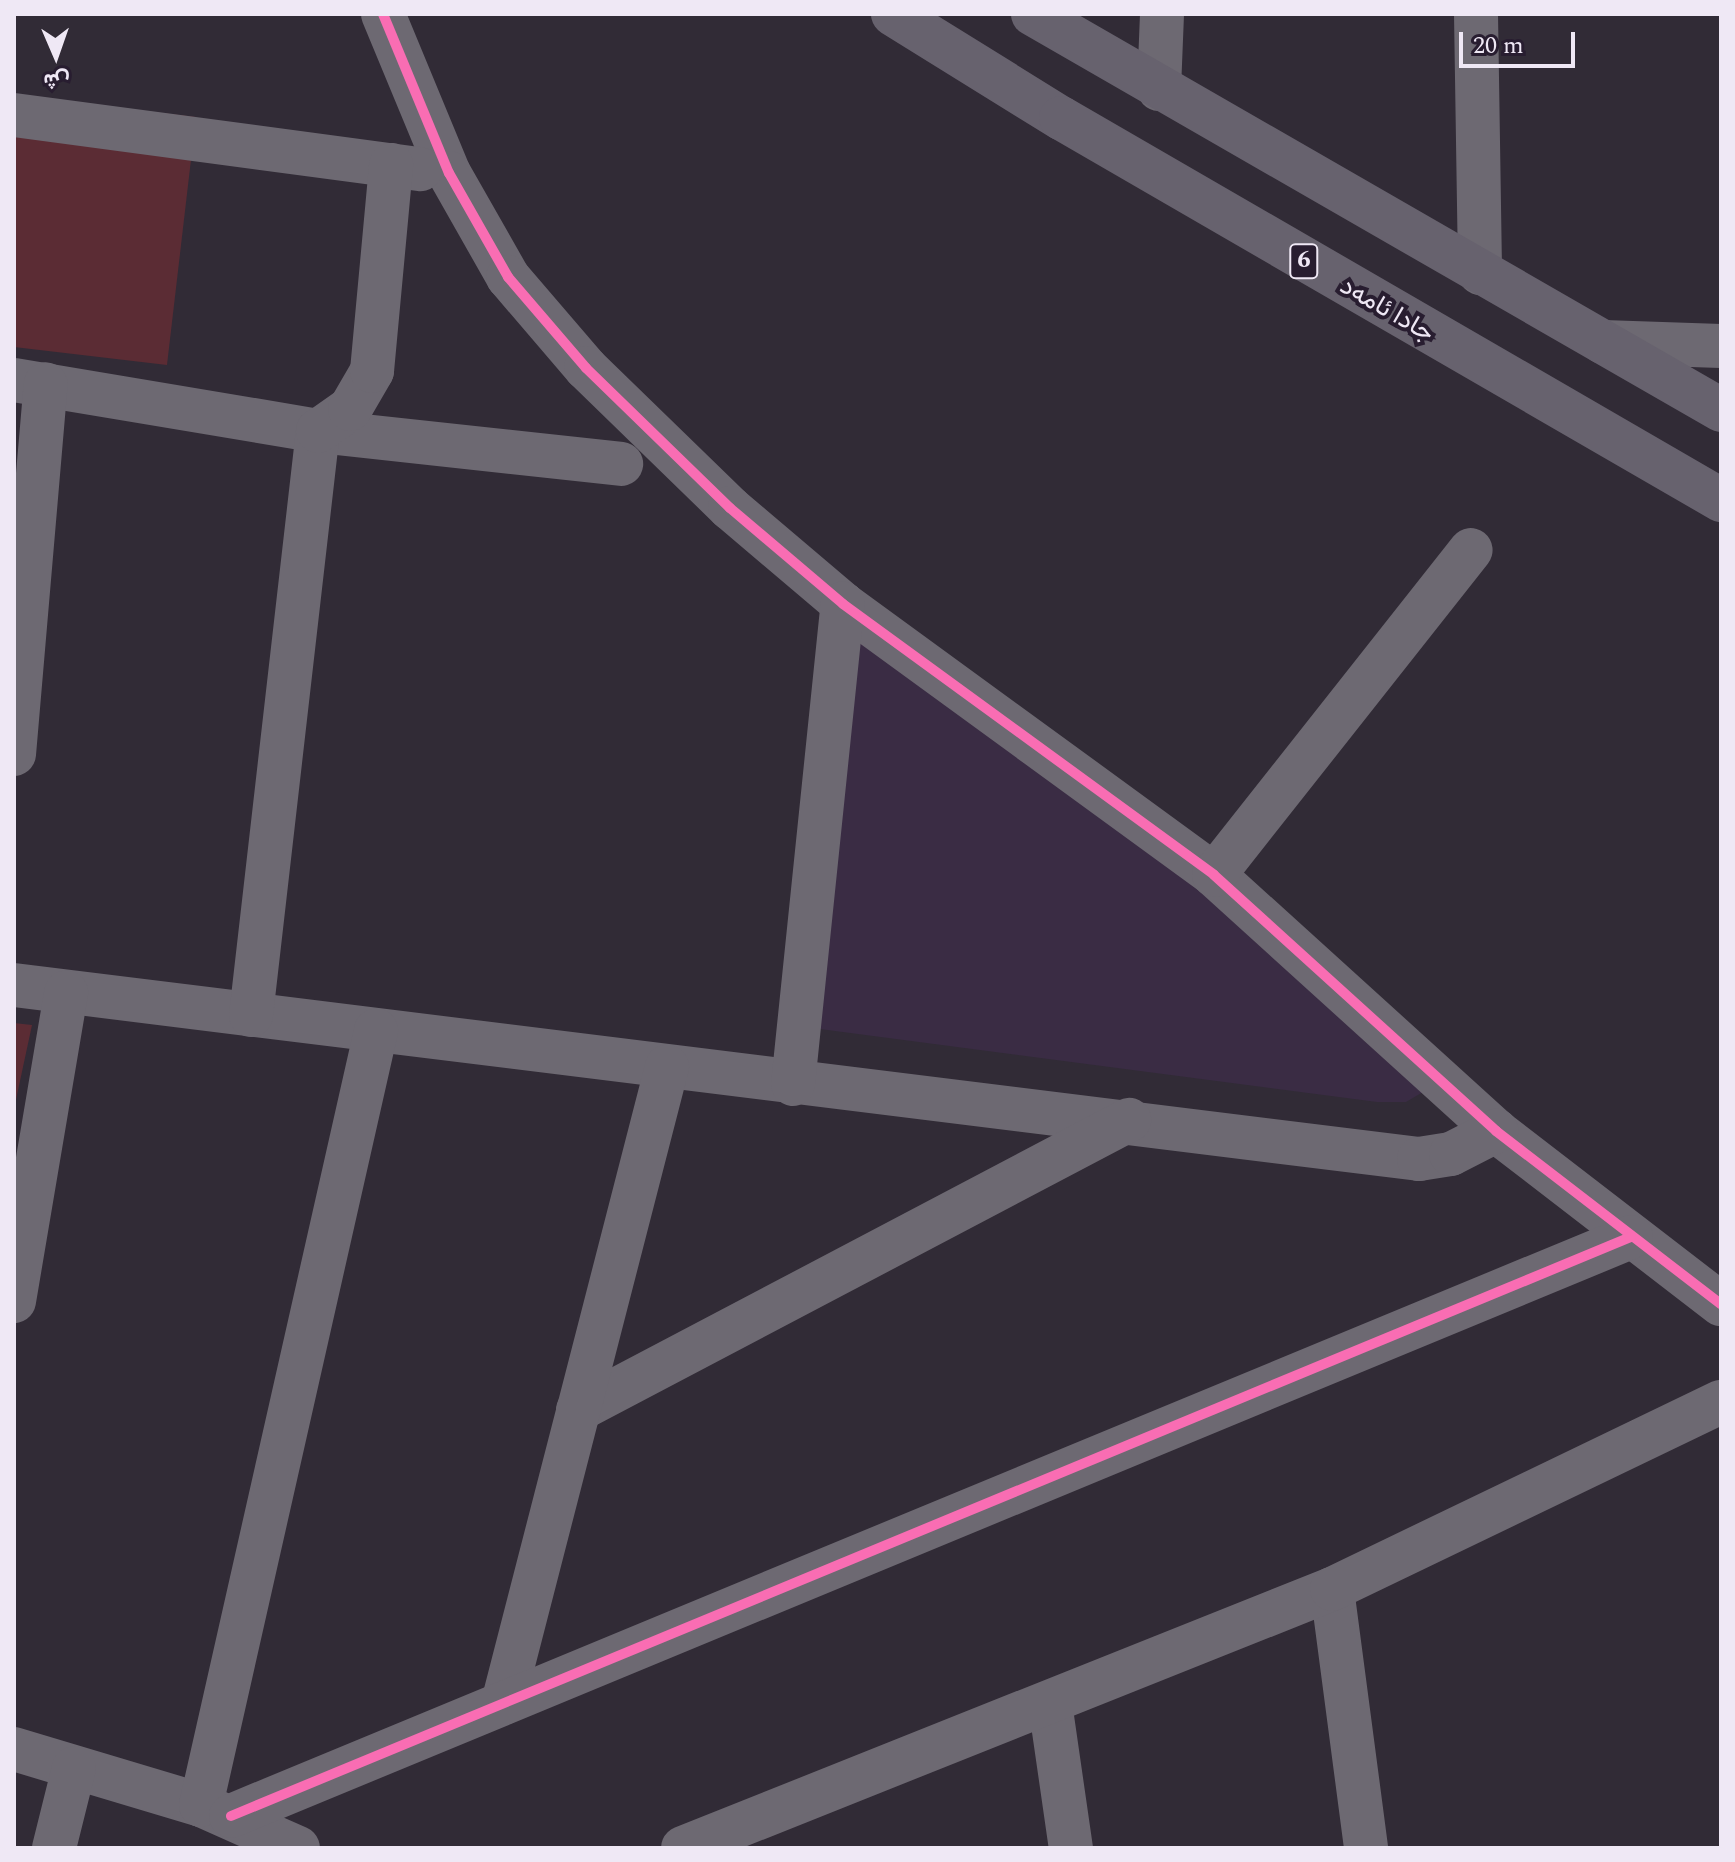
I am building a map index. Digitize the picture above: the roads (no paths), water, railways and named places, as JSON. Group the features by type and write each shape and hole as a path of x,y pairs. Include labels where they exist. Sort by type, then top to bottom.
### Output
{"main road":[{"name":"جادا ئامەد","path":"893,14 1061,118 1721,500"},
{"path":"1033,14 1721,410"}],"street":[{"path":"383,14 449,173 500,264 545,324 730,508 843,604 1214,875 1496,1131 1721,1304"},
{"path":"1159,89 1162,14"},
{"path":"1476,14 1480,273"},
{"path":"14,115 449,173"},
{"path":"251,1015 318,431 350,409 372,371 391,165"},
{"path":"1603,342 1721,346"},
{"path":"14,754 30,382 318,431 621,464"},
{"path":"1214,875 1471,550"},
{"path":"793,1084 843,604"},
{"path":"14,985 793,1084 1129,1120 1419,1159 1451,1154 1496,1131"},
{"path":"15,1292 66,992"},
{"path":"216,1811 376,1031"},
{"path":"503,1703 667,1067"},
{"path":"578,1410 1129,1120"},
{"path":"216,1811 503,1703 1631,1237"},
{"path":"683,1848 755,1834 1050,1703 1332,1589 1721,1402"},
{"path":"1332,1589 1366,1848"},
{"path":"1050,1703 1071,1848"},
{"path":"14,1749 216,1811 298,1848"},
{"path":"54,1848 74,1768"}]}
